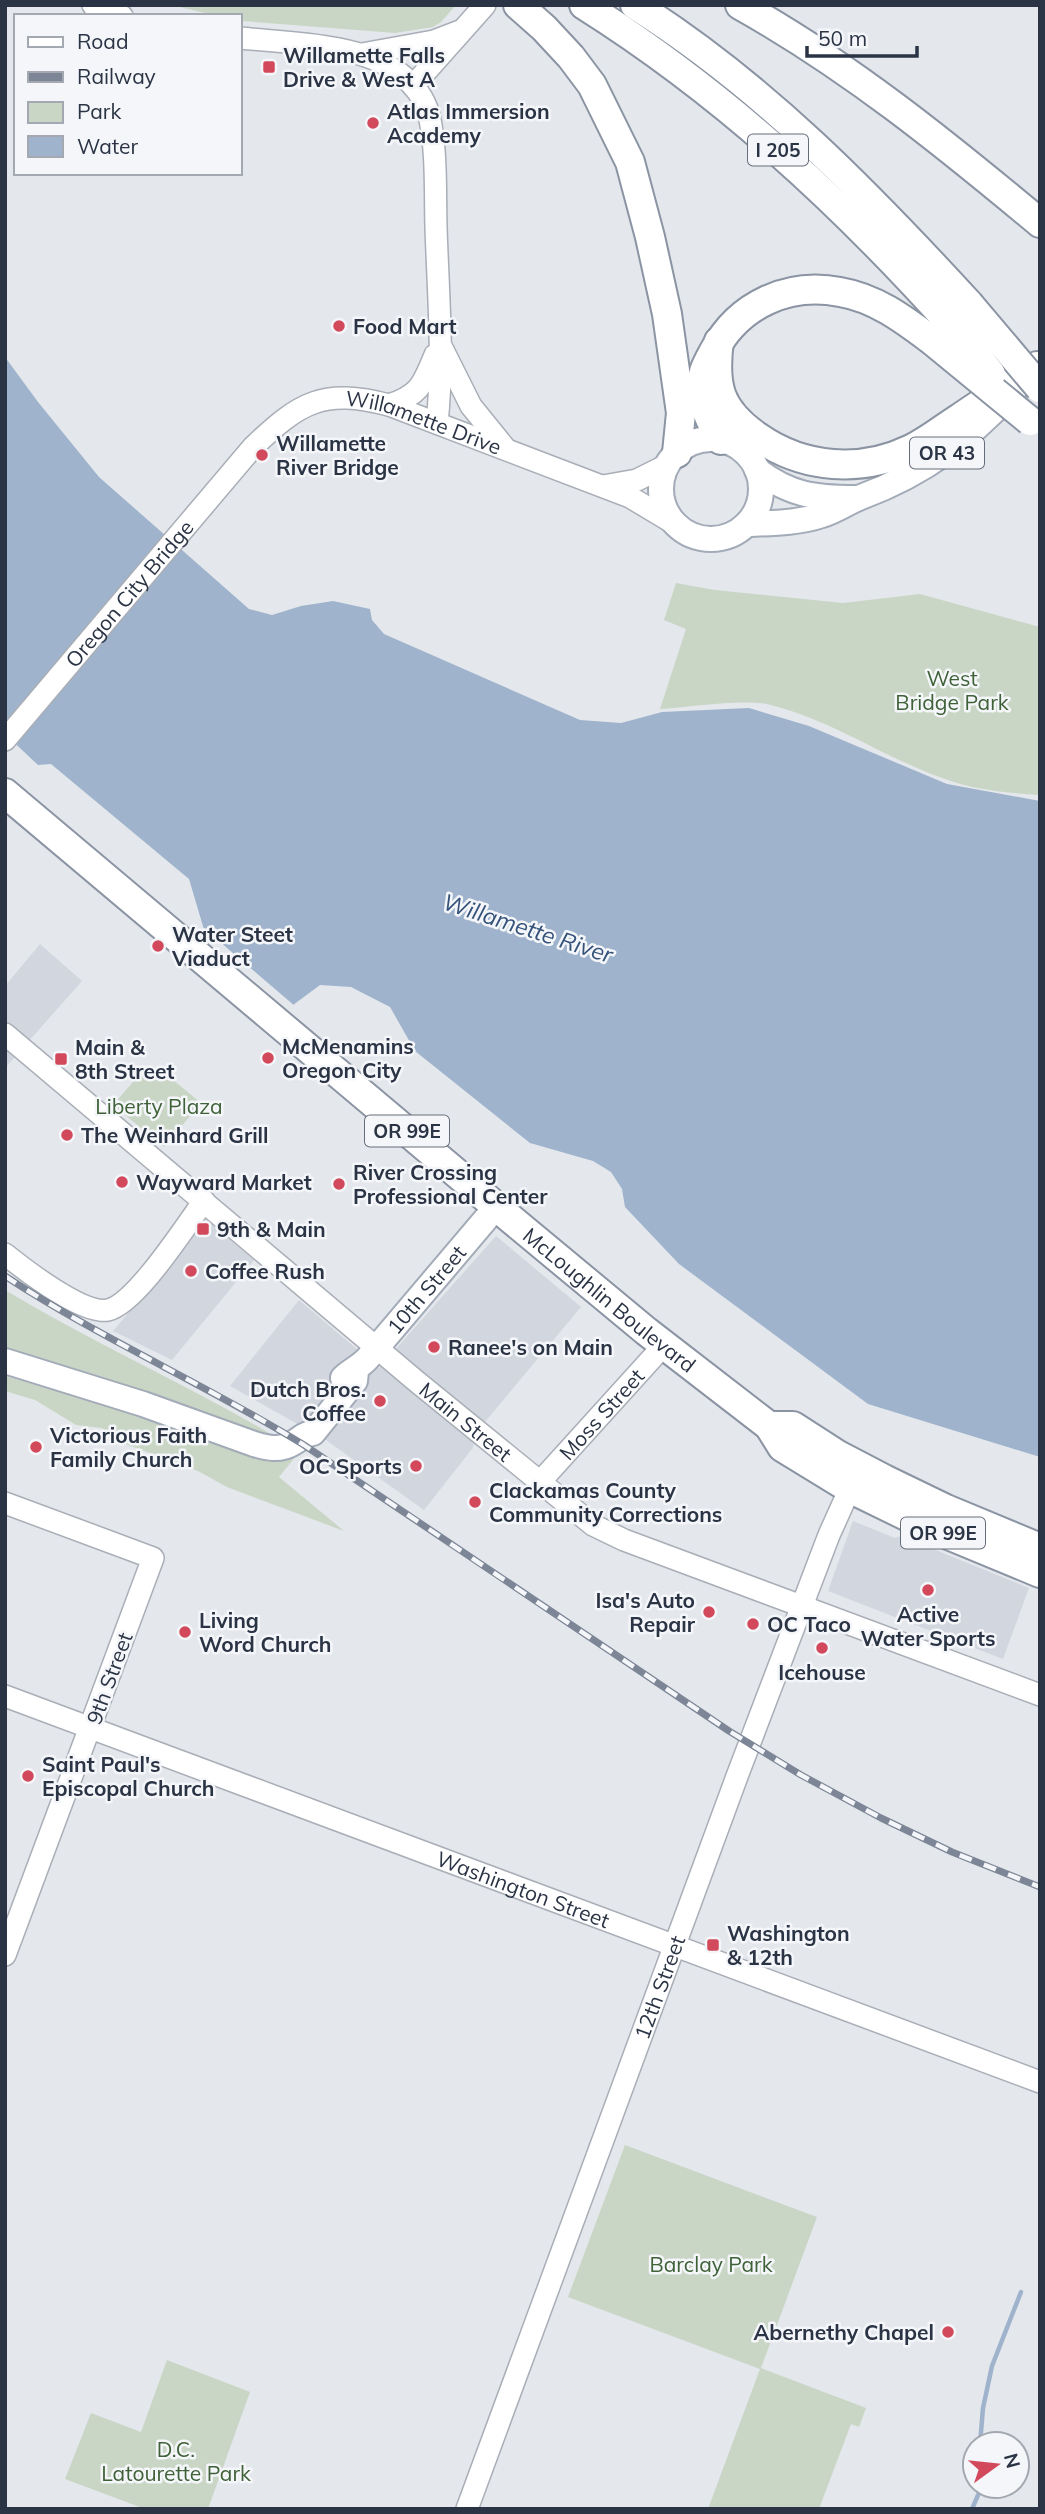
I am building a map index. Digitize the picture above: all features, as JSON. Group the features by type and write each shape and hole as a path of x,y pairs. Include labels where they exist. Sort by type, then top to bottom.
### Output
{"highway":[{"path":"518,5 571,57 592,85 630,162 667,314 681,413 672,459"},
{"name":"I 205","path":"584,5 657,53 754,129 805,174 873,240 949,322 1035,427"},
{"name":"I 205","path":"635,5 726,71 813,145 857,187 949,322 1039,373"},
{"path":"740,5 830,60 903,111 1040,223"},
{"path":"721,440 708,419 702,390 703,371 719,341 738,318 756,305 790,291 839,291 866,299 897,314 949,322"},
{"path":"719,341 716,370 720,394 728,410 742,425 777,450 802,460 828,464 871,462 913,448 1039,373"},
{"name":"McLoughlin Boulevard","path":"5,793 318,1054 496,1207 664,1345 769,1426 782,1447 855,1477 946,1508 1040,1548"},
{"name":"McLoughlin Boulevard","path":"855,1477 929,1527 1040,1573"}],"main road":[{"path":"93,5 117,14"},
{"path":"414,86 485,5"},
{"path":"362,54 434,41 465,29"},
{"path":"242,38 362,54 391,67 414,86 425,104 433,147 440,399 437,423"},
{"path":"389,405 418,391 425,381 439,343"},
{"path":"439,343 471,406 507,449"},
{"name":"OR 43","path":"675,524 688,534 711,539 734,533 747,524 779,523 824,514 915,473 952,450 1039,373"},
{"name":"Willamette Drive","path":"253,447 293,412 322,400 354,398 389,405 630,497 675,524"},
{"path":"601,486 637,480 672,459 690,444 705,439 721,440"},
{"name":"OR 43","path":"721,440 742,451 757,470 774,482 809,496 859,498"},
{"name":"Oregon City Bridge","path":"5,740 253,447"},
{"path":"672,459 661,480 661,496 666,512 675,524"},
{"path":"747,524 760,498 757,470"},
{"name":"Main Street","path":"5,1034 585,1520 607,1533 1040,1695"},
{"path":"5,1254 60,1292 83,1304 104,1310 117,1307 131,1295 182,1234 204,1201"},
{"name":"10th Street","path":"5,1361 143,1404 264,1447 282,1448 300,1437 303,1426 347,1374 356,1370 377,1348 496,1207"},
{"name":"Moss Street","path":"539,1483 664,1345"},
{"name":"12th Street","path":"467,2509 802,1606 837,1513 855,1477"},
{"name":"9th Street","path":"5,1503 153,1558 5,1955"},
{"name":"Washington Street","path":"5,1696 1040,2082"}],"shaded area":[{"path":"40,944 82,981 5,1068 5,986"},
{"path":"208,1219 255,1259 172,1360 113,1331"},
{"path":"496,1236 581,1307 484,1423 472,1449 424,1510 326,1440 230,1386 299,1300 379,1368"},
{"name":"Active Water Sports","path":"853,1521 895,1538 901,1536 1029,1588 1003,1659 828,1591"}],"green space":[{"path":"171,5 456,5 433,27 395,33 242,21 242,14 209,14"},
{"name":"West Bridge Park","path":"676,583 715,590 843,603 920,594 1040,627 1040,795 956,783 900,761 813,719 767,704 730,703 660,709 686,629 664,620"},
{"name":"Liberty Plaza","path":"146,1067 154,1074 157,1070 170,1081 172,1079 201,1103 164,1147 113,1105"},
{"path":"5,1290 269,1433 260,1434 105,1378 5,1347"},
{"path":"5,1376 111,1405 257,1459 274,1460 296,1456 279,1477 344,1531 227,1487 198,1471 115,1440 102,1428 76,1425 35,1400 5,1391"},
{"name":"Barclay Park","path":"625,2145 817,2217 761,2368 866,2408 859,2427 851,2424 819,2509 708,2509 760,2369 568,2297"},
{"name":"D.C. Latourette Park","path":"167,2360 250,2392 208,2509 145,2509 65,2479 91,2413 141,2432"}],"water":[{"name":"Willamette River","path":"5,357 99,477 249,609 272,615 301,606 333,601 370,609 372,620 384,634 580,720 621,723 662,712 749,708 809,726 947,784 1040,801 1040,1457 868,1404 679,1264 625,1207 622,1189 611,1172 593,1161 530,1143 415,1051 390,1007 351,987 320,985 293,1005 205,933 189,879 51,764 38,765 5,734"}],"pier":[{"path":"199,924 296,1007 291,1007 203,936"}],"waterway":[{"path":"981,2430 992,2366 1021,2292"},
{"path":"972,2509 976,2500"}],"railway":[{"path":"5,1276 79,1321 304,1445 729,1731 801,1775 952,1852 1040,1887"}],"place":[{"name":"Willamette Falls Drive & West A","path":"269,67"},
{"name":"Atlas Immersion Academy","path":"373,123"},
{"name":"Food Mart","path":"339,326"},
{"name":"Willamette River Bridge","path":"262,455"},
{"name":"Water Steet Viaduct","path":"158,946"},
{"name":"McMenamins Oregon City","path":"268,1058"},
{"name":"Main & 8th Street","path":"61,1059"},
{"name":"The Weinhard Grill","path":"67,1135"},
{"name":"Wayward Market","path":"122,1182"},
{"name":"River Crossing Professional Center","path":"339,1184"},
{"name":"9th & Main","path":"203,1229"},
{"name":"Coffee Rush","path":"191,1271"},
{"name":"Ranee's on Main","path":"434,1347"},
{"name":"Dutch Bros. Coffee","path":"380,1401"},
{"name":"Victorious Faith Family Church","path":"36,1447"},
{"name":"OC Sports","path":"416,1466"},
{"name":"Clackamas County Community Corrections","path":"475,1502"},
{"name":"Active Water Sports","path":"928,1590"},
{"name":"Isa's Auto Repair","path":"709,1612"},
{"name":"OC Taco","path":"753,1624"},
{"name":"Living Word Church","path":"185,1632"},
{"name":"Icehouse","path":"822,1648"},
{"name":"Saint Paul's Episcopal Church","path":"28,1776"},
{"name":"Washington & 12th","path":"713,1945"},
{"name":"Abernethy Chapel","path":"948,2332"}]}
